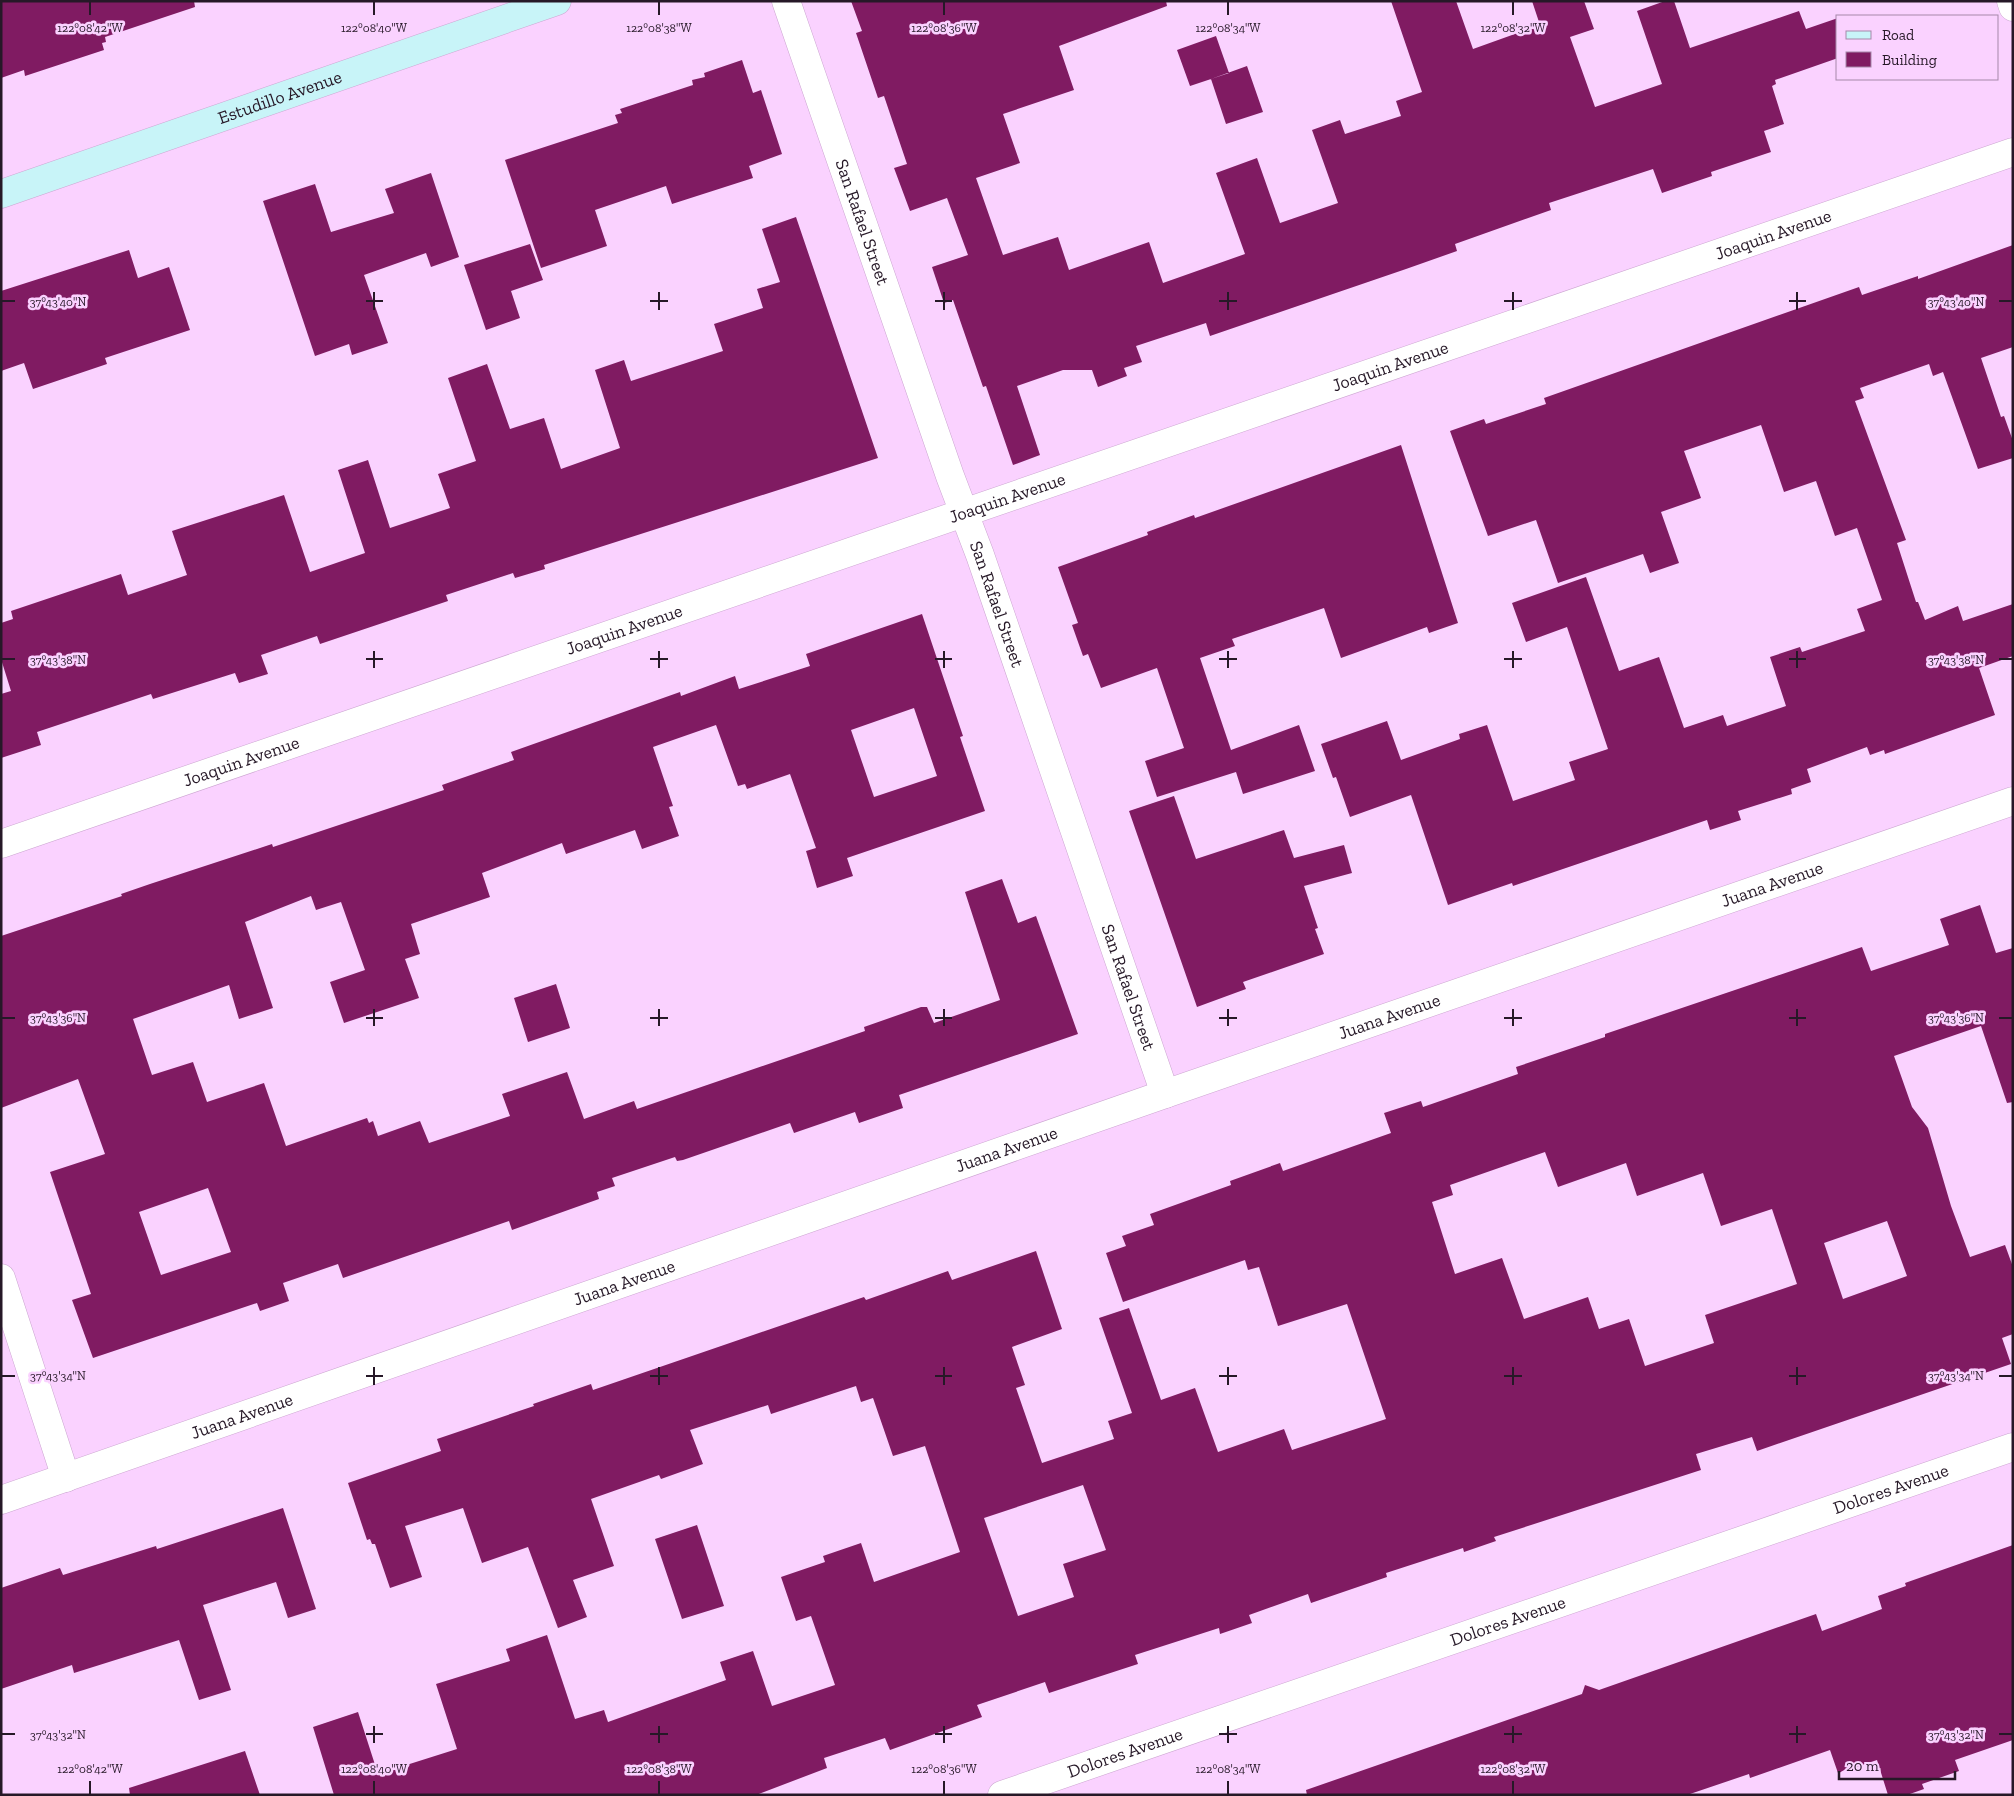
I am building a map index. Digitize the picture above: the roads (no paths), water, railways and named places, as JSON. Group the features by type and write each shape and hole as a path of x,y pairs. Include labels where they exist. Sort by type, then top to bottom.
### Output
{"street":[{"name":"Estudillo Avenue","path":"1,194 557,1"},
{"name":"San Rafael Street","path":"786,1 1165,1094"},
{"path":"2011,1 2013,7"},
{"name":"Joaquin Avenue","path":"1,844 2013,152"},
{"name":"Juana Avenue","path":"1,1500 1165,1094 2013,801"},
{"path":"1,1278 66,1478"},
{"name":"Dolores Avenue","path":"1002,1795 2013,1447"}]}
